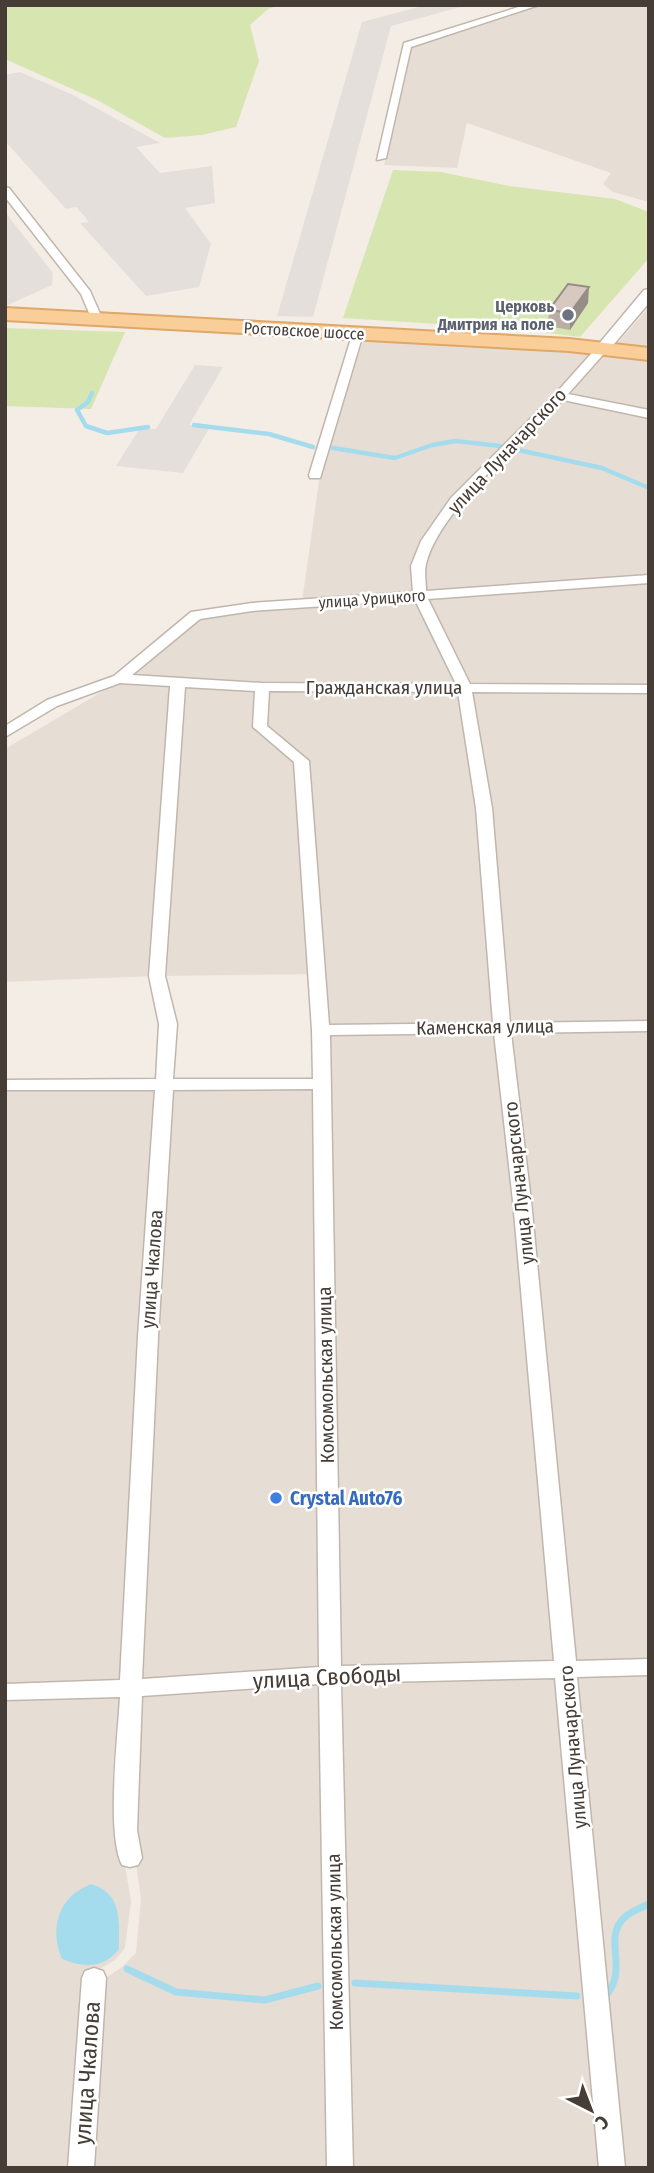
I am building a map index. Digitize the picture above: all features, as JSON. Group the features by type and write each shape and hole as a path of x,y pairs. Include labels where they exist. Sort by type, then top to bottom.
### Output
{"main road":[{"name":"Ростовское шоссе","path":"5,314 603,348 649,354"}],"street":[{"path":"381,158 407,45 535,5"},
{"path":"5,191 86,293 96,318"},
{"name":"улица Луначарского","path":"612,2168 524,1215 502,1026 484,808 464,686 420,596 418,566 428,541 456,501 560,396 649,293"},
{"path":"315,475 357,334"},
{"path":"560,396 649,414"},
{"name":"улица Урицкого","path":"119,679 196,614 252,607 649,579"},
{"path":"5,733 52,703 119,679"},
{"name":"Гражданская улица","path":"119,679 262,687 649,689"},
{"name":"улица Чкалова","path":"130,1858 125,1830 131,1688 148,1337 168,1024 157,976 178,681"},
{"name":"Комсомольская улица","path":"262,687 260,727 301,761 321,1030 340,2168"},
{"name":"Каменская улица","path":"321,1030 649,1026"},
{"path":"5,1086 322,1084"},
{"name":"улица Свободы","path":"5,1692 131,1688 330,1675 649,1667"},
{"name":"улица Чкалова","path":"81,2168 93,1979"}],"shaded area":[{"path":"426,5 468,5 391,26 313,317 277,316 362,22"},
{"path":"542,5 649,5 649,202 613,192 603,184 611,173 467,123 457,168 384,165 411,45"},
{"path":"20,72 71,94 160,143 136,147 160,173 212,166 215,203 185,208 211,244 199,287 146,296 80,223 89,222 76,207 66,209 5,141 5,75"},
{"path":"5,212 53,273 52,285 8,305 5,305"},
{"path":"649,307 649,350 616,345"},
{"path":"364,338 583,350 590,353 557,395 423,540 413,594 302,602 320,474"},
{"path":"606,352 649,359 649,412 567,396"},
{"path":"195,365 223,367 189,425 210,427 183,473 116,466 140,428 156,429"},
{"path":"565,399 649,416 649,577 426,593 424,566 432,541 461,502"},
{"path":"649,582 649,686 472,684 428,597"},
{"path":"416,599 457,684 263,684 128,677 201,617 252,609"},
{"path":"120,681 176,684 153,976 5,982 5,749"},
{"path":"182,684 257,689 256,727 298,762 313,974 162,976"},
{"path":"460,689 479,808 495,1022 326,1025 305,760 264,727 265,690"},
{"path":"470,689 649,693 649,1021 508,1022"},
{"path":"496,1029 558,1663 337,1669 326,1033"},
{"path":"509,1029 649,1029 649,1660 572,1662"},
{"path":"160,1087 125,1681 5,1685 5,1089"},
{"path":"170,1088 317,1088 324,1670 140,1681"},
{"path":"649,1674 649,2168 620,2168 574,1675"},
{"path":"559,1676 601,2168 347,2168 335,1680"},
{"path":"324,1681 332,2168 87,2168 101,1981 122,1967 136,1953 141,1899 131,1829 137,1694"},
{"path":"124,1694 124,1860 131,1901 125,1948 115,1960 86,1977 74,2168 5,2168 5,1697"}],"green space":[{"path":"5,5 280,5 268,9 250,25 259,61 236,127 202,135 165,138 97,100 5,59"},
{"path":"393,170 441,172 509,186 615,199 649,212 649,258 580,337 517,329 343,318"},
{"path":"5,328 125,332 91,409 5,406"}],"water":[{"path":"91,1884 109,1894 114,1902 119,1919 119,1949 107,1960 85,1965 62,1959 56,1936 59,1915 64,1905"}],"building":[{"path":"568,284 589,287 570,313 549,310"}],"waterway":[{"path":"92,393 88,402 77,410 86,426 107,433 148,427"},
{"path":"194,425 269,434 313,447"},
{"path":"333,448 395,458 432,445 456,441 500,446"},
{"path":"518,450 602,468 649,488"},
{"path":"604,1998 612,1987 615,1976 615,1935 618,1925 627,1915 649,1904"},
{"path":"127,1969 176,1992 265,2000 318,1986"},
{"path":"355,1983 577,1996"}],"place":[{"name":"Церковь Дмитрия на поле","path":"568,315"},
{"name":"Crystal Auto76","path":"276,1498"}]}
